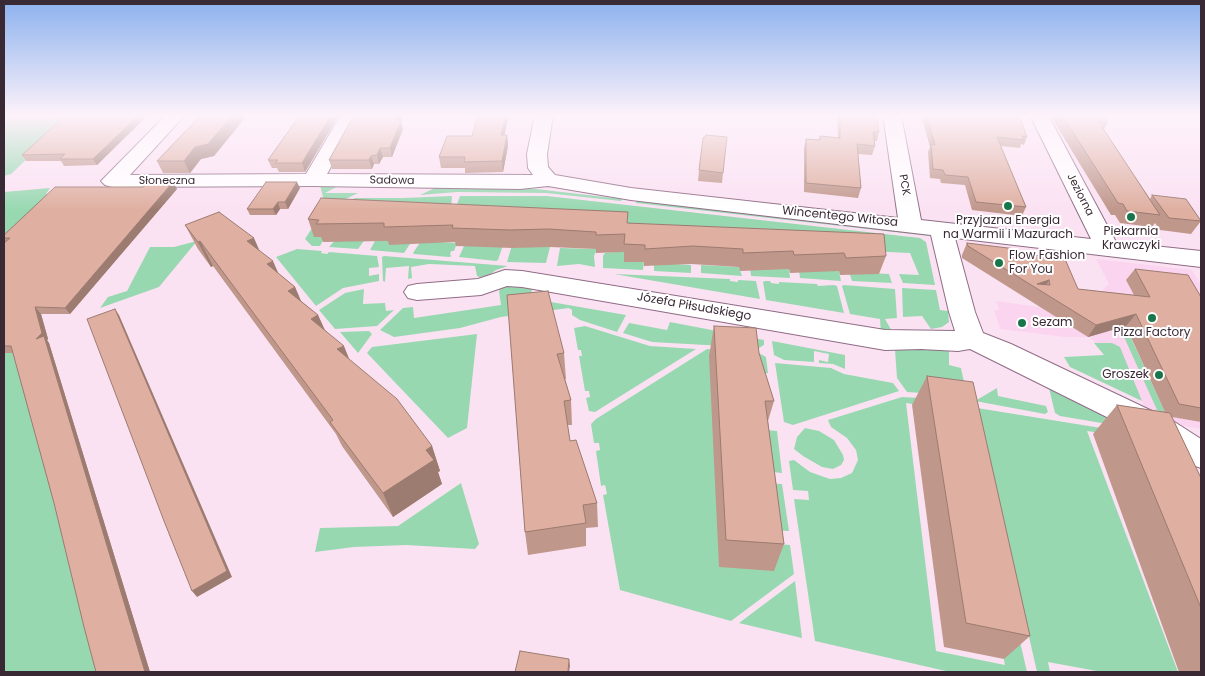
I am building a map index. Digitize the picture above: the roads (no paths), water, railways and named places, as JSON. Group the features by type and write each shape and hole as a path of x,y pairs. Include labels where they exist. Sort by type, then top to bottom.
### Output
{"street":[{"name":"Słoneczna","path":"145,147 112,181 312,180"},
{"path":"312,180 332,147"},
{"path":"538,147 538,168 548,180"},
{"name":"PCK","path":"897,147 911,225"},
{"name":"Jeziorna","path":"1055,147 1107,248"},
{"name":"Sadowa","path":"312,180 520,183 548,180"},
{"name":"Wincentego Witosa","path":"548,180 631,194 1201,259"},
{"path":"941,229 962,312 972,339"},
{"name":"Józefa Piłsudskiego","path":"416,292 481,287 505,278 522,278 885,340 958,341 972,339 1162,430 1201,455"}],"place":[{"name":"Przyjazna Energia na Warmii i Mazurach","path":"1008,206"},
{"name":"Piekarnia Krawczyki","path":"1131,217"},
{"name":"Flow Fashion For You","path":"999,263"},
{"name":"Pizza Factory","path":"1152,318"},
{"name":"Sezam","path":"1022,323"},
{"name":"Groszek","path":"1159,375"}]}
